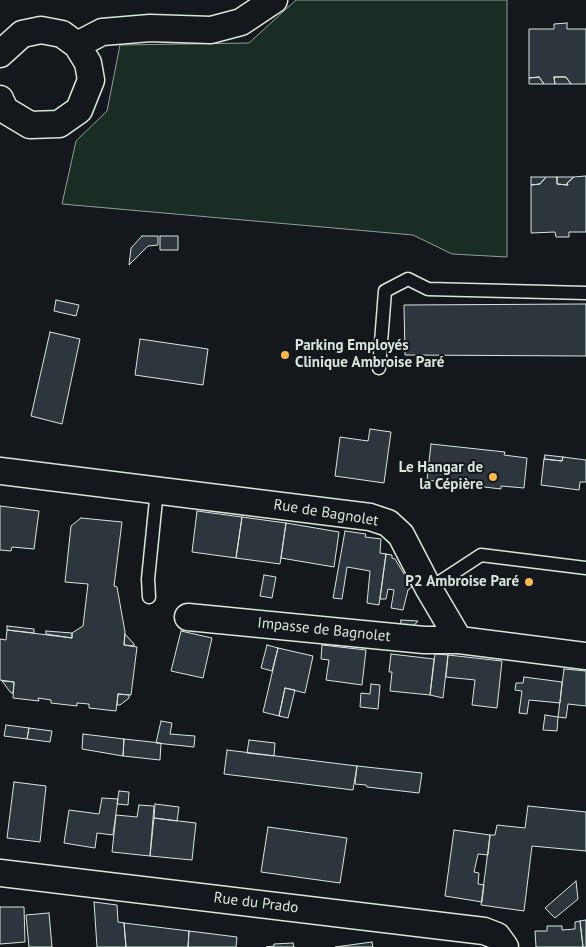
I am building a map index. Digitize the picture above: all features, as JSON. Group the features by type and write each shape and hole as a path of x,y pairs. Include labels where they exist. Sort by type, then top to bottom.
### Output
{"street":[{"path":"77,45 102,32 150,28 211,30 241,22 274,0"},
{"path":"0,54 22,34 41,30 62,34 77,45 88,63 91,80 79,110 59,124 30,126 5,110 0,99"},
{"name":"Rue de Bagnolet","path":"0,472 361,516 388,523 401,535 429,589 459,640"},
{"name":"Impasse de Bagnolet","path":"188,617 424,640 459,640"},
{"path":"459,640 586,656"},
{"name":"Rue du Prado","path":"0,872 484,931 497,936 506,947"}],"lane":[{"path":"379,368 385,291 408,280 428,289 586,292"},
{"path":"149,597 148,579 158,490"},
{"path":"429,589 481,555 586,568"}],"green space":[{"path":"296,0 507,0 507,257 452,254 413,235 62,204 76,141 107,111 120,45 249,43"}],"building":[{"path":"567,23 567,29 586,29 586,84 571,84 566,77 554,77 555,84 544,84 539,77 529,78 529,29 554,29 554,24"},
{"path":"539,77 544,84 529,84 529,78"},
{"path":"554,77 566,77 571,84 555,84"},
{"path":"586,176 586,232 569,232 569,237 556,237 555,232 531,233 531,185 540,184 546,177 557,177 557,184 568,185 567,183 574,177"},
{"path":"531,177 546,177 540,184 531,185"},
{"path":"557,177 574,177 567,183 568,185 557,184"},
{"path":"142,236 158,236 158,245 148,246 129,265 131,248"},
{"path":"160,236 178,236 178,250 160,250"},
{"path":"56,300 79,305 76,316 54,311"},
{"path":"586,304 586,356 405,355 404,305"},
{"path":"50,332 80,339 62,424 31,416"},
{"path":"140,339 208,349 203,385 135,375"},
{"path":"370,429 391,432 384,483 335,476 340,437 368,441"},
{"path":"431,444 505,452 504,455 527,458 524,488 501,486 501,489 427,480"},
{"path":"545,455 563,457 562,461 544,459"},
{"path":"563,457 586,460 586,482 580,482 579,490 541,485 544,459 562,461"},
{"path":"0,506 39,511 34,549 12,547 11,551 0,550"},
{"path":"197,511 242,517 236,558 192,552"},
{"path":"242,517 286,523 280,564 236,558"},
{"path":"81,518 122,522 114,586 117,587 125,632 124,645 137,647 131,695 118,694 116,711 89,708 89,704 77,703 77,706 51,703 51,700 38,698 39,701 13,698 14,682 0,680 0,639 6,640 7,630 72,638 72,633 83,626 88,584 65,582 71,526"},
{"path":"286,523 339,532 334,567 281,558"},
{"path":"345,531 366,534 365,537 381,539 380,553 386,554 379,605 367,603 370,571 347,567 342,599 333,598"},
{"path":"386,554 392,555 392,558 395,559 412,587 408,590 403,610 391,608 394,590 388,589 386,599 380,599"},
{"path":"264,575 276,577 272,598 260,596"},
{"path":"401,620 418,621 409,631 400,630"},
{"path":"7,626 34,629 34,633 7,630"},
{"path":"46,631 72,633 72,638 46,634"},
{"path":"181,631 212,638 203,678 171,671"},
{"path":"125,634 134,644 134,646 124,645"},
{"path":"267,645 278,648 272,671 261,668"},
{"path":"322,645 366,650 362,685 326,680 329,660 321,659"},
{"path":"278,648 313,656 305,693 285,688 279,716 263,712"},
{"path":"391,654 434,659 430,695 390,691 392,672 389,672"},
{"path":"435,654 448,655 443,698 430,695"},
{"path":"448,655 502,661 497,708 472,705 475,680 446,677"},
{"path":"564,669 586,671 586,706 568,704 566,718 558,717"},
{"path":"524,677 562,682 560,703 529,700 527,714 519,713 522,691 515,690 516,683 523,683"},
{"path":"2,681 14,682 13,693 11,693"},
{"path":"371,684 380,685 378,709 360,707 361,693 370,694"},
{"path":"285,688 295,690 288,718 279,716"},
{"path":"118,694 129,695 129,698 120,705 117,705"},
{"path":"545,715 558,717 557,731 543,730"},
{"path":"161,721 172,723 170,734 195,736 194,747 156,743"},
{"path":"6,725 29,728 27,739 4,736"},
{"path":"29,728 52,731 50,742 27,739"},
{"path":"83,734 124,739 123,756 82,749"},
{"path":"124,739 161,743 160,760 123,756"},
{"path":"249,740 275,743 274,756 247,753"},
{"path":"227,750 357,766 353,790 224,774"},
{"path":"357,766 422,773 419,793 355,784"},
{"path":"14,782 46,786 40,842 7,838"},
{"path":"119,791 129,792 128,805 117,804"},
{"path":"102,798 118,799 113,835 97,833 95,848 64,843 69,810 99,814"},
{"path":"155,804 179,807 177,821 154,818"},
{"path":"139,805 154,806 150,856 112,852 116,815 137,817"},
{"path":"528,806 586,812 586,851 532,846 524,911 481,905 490,835 495,835 497,825 525,828"},
{"path":"154,818 196,823 192,860 150,856"},
{"path":"268,827 347,838 340,883 261,872"},
{"path":"454,830 490,835 488,855 478,854 474,872 479,873 478,884 484,885 482,902 445,896"},
{"path":"576,881 578,899 555,918 545,908"},
{"path":"94,902 117,905 118,922 124,923 126,947 97,947"},
{"path":"0,907 24,907 25,942 0,944"},
{"path":"49,913 52,947 29,947 26,915"},
{"path":"586,920 586,947 583,947 580,921"},
{"path":"580,921 583,947 536,947 535,931 547,931 547,926 562,926 562,930 575,929 575,922"},
{"path":"124,923 189,931 188,947 126,947"},
{"path":"189,931 237,937 236,947 188,947"},
{"path":"372,942 373,947 335,947"},
{"path":"293,943 294,947 266,947 274,946 274,944"}],"place":[{"name":"Parking Employés Clinique Ambroise Paré","path":"285,355"},
{"name":"Le Hangar de la Cépière","path":"493,477"},
{"name":"P2 Ambroise Paré","path":"529,582"}]}
